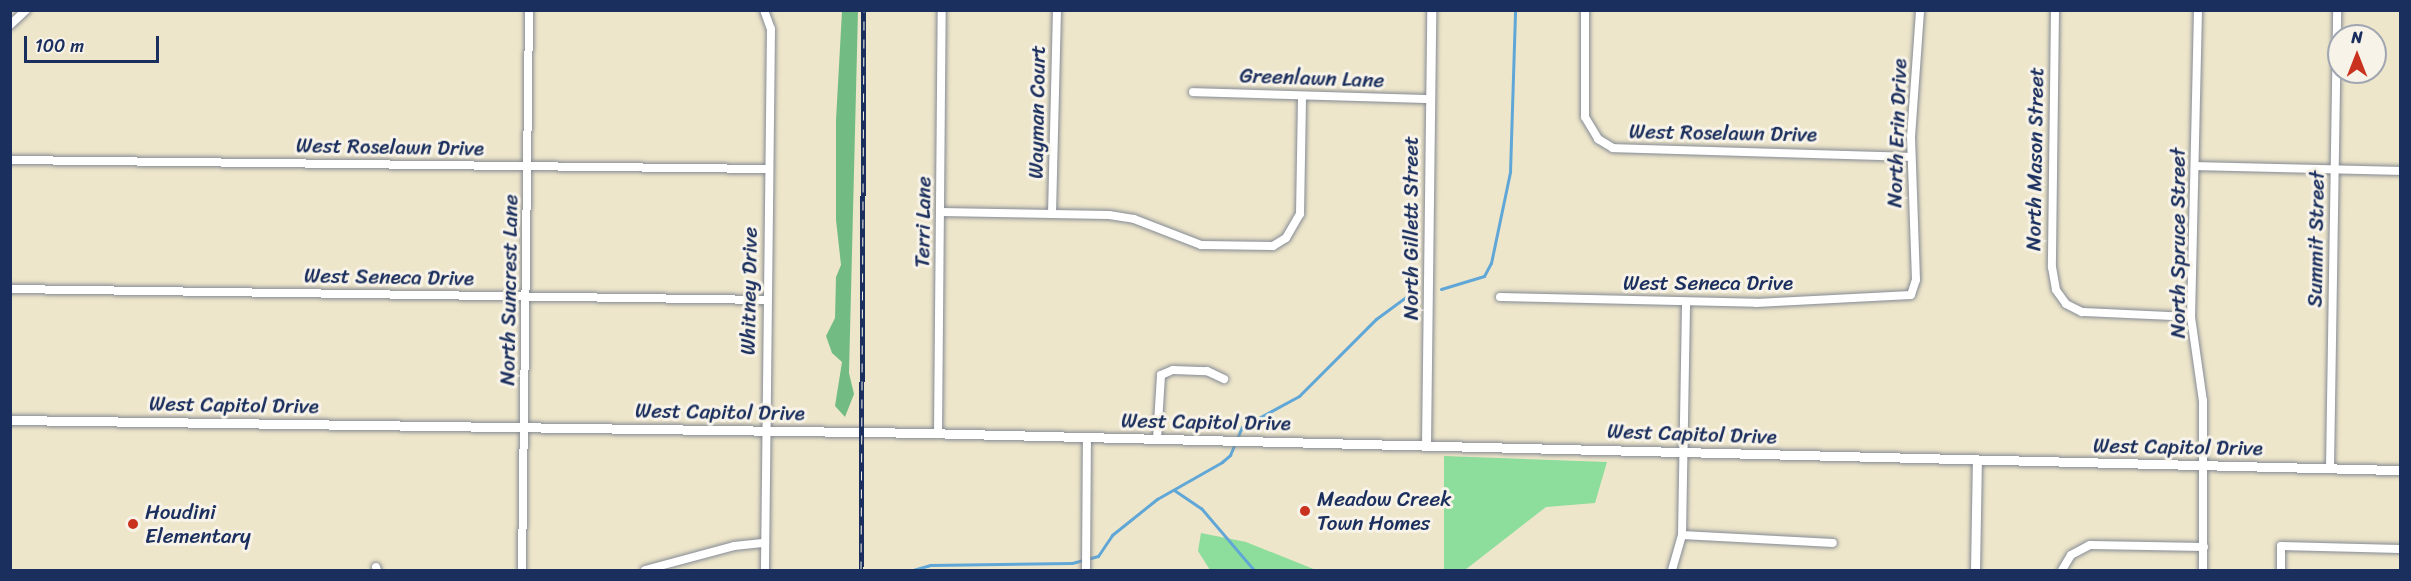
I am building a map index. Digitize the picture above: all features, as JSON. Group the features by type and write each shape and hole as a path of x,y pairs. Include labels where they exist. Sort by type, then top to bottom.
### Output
{"street":[{"path":"10,25 26,10"},
{"name":"North Suncrest Lane","path":"522,570 530,10"},
{"name":"Terri Lane","path":"938,433 942,10"},
{"name":"Wayman Court","path":"1052,214 1057,10"},
{"name":"North Gillett Street","path":"1426,445 1431,10"},
{"name":"West Roselawn Drive","path":"1585,10 1585,117 1598,139 1613,148 1910,157"},
{"name":"North Erin Drive","path":"1913,292 1916,280 1910,157 1920,10"},
{"name":"North Mason Street","path":"2055,10 2052,267 2056,290 2066,304 2091,314 2192,317"},
{"name":"North Spruce Street","path":"2198,10 2192,317 2202,393 2203,570"},
{"name":"Summit Street","path":"2330,468 2337,10"},
{"name":"Whitney Drive","path":"765,570 771,29 766,11"},
{"name":"Greenlawn Lane","path":"1193,92 1430,99"},
{"path":"941,212 1120,216 1211,246 1259,248 1280,242 1293,231 1300,214 1302,96"},
{"name":"West Roselawn Drive","path":"10,160 768,169"},
{"path":"2196,166 2400,171"},
{"name":"West Seneca Drive","path":"10,290 767,300"},
{"name":"West Seneca Drive","path":"1500,297 1686,303 1901,298 1913,292"},
{"path":"1672,570 1682,535 1686,303"},
{"path":"1157,439 1161,375 1173,370 1207,371 1224,379"},
{"name":"West Capitol Drive","path":"10,420 938,433 2400,470"},
{"path":"1086,568 1087,437"},
{"path":"1975,570 1977,460"},
{"path":"1682,535 1833,543"},
{"path":"645,570 734,546 765,543"},
{"path":"2062,570 2071,555 2090,545 2204,547"},
{"path":"2281,570 2281,546 2400,549"}],"green space":[{"path":"842,11 858,11 849,373 854,394 845,417 835,406 842,362 832,353 826,336 835,318 836,277 841,265 836,220 836,120"},
{"path":"1444,456 1607,462 1595,503 1546,507 1465,570 1444,570"},
{"path":"1201,533 1246,542 1316,570 1210,570 1198,551"}],"waterway":[{"path":"1441,289 1484,276 1491,263 1510,172 1515,10"},
{"path":"913,570 930,565 1072,563 1098,556 1112,535 1157,499 1222,462 1230,455 1242,427 1299,396 1376,319 1414,291"},
{"path":"1174,490 1201,508 1254,570"}],"railway":[{"path":"861,570 864,10"}],"place":[{"name":"Meadow Creek Town Homes","path":"1305,511"},
{"name":"Houdini Elementary","path":"133,524"}]}
